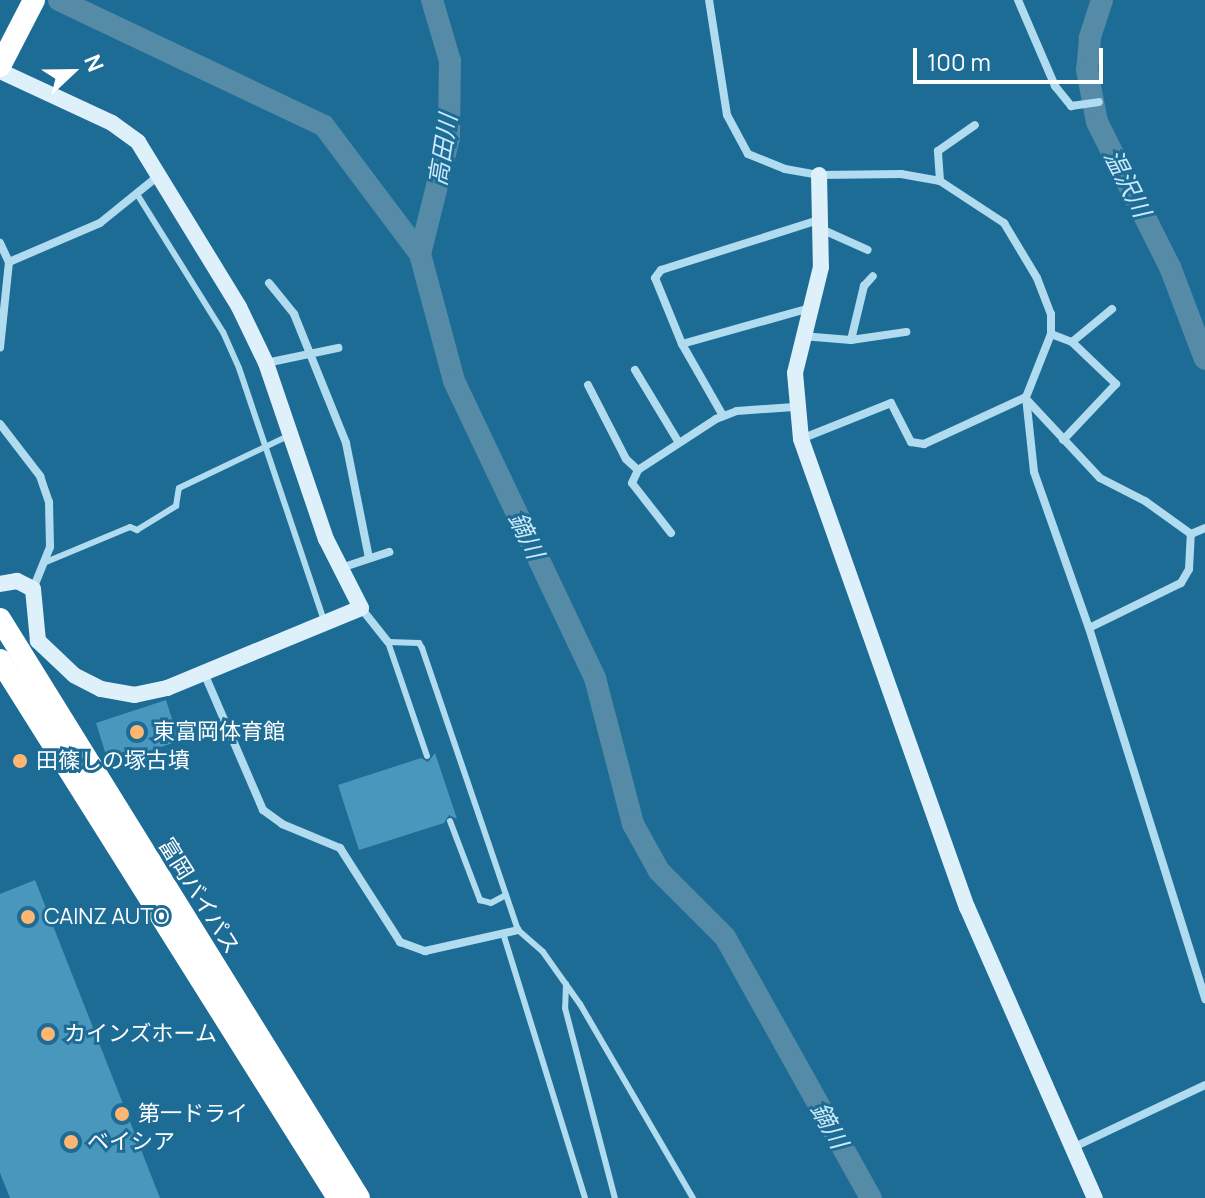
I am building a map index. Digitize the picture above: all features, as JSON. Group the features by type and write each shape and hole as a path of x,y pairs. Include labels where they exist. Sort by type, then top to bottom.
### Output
{"highway":[{"path":"0,36 18,0"},
{"path":"0,68 34,0"},
{"name":"富岡バイパス","path":"0,619 359,1198"},
{"name":"富岡バイパス","path":"0,660 338,1198"}],"street":[{"path":"709,0 727,115 739,140 762,161 819,175 901,174 940,181 1004,223 1037,278 1051,314 1051,334 1026,397 1034,472 1089,628 1205,999"},
{"path":"1018,0 1055,86 1071,106 1083,107 1099,102"},
{"path":"0,68 112,123 138,142 266,363 340,568 361,608 388,642"},
{"path":"940,181 938,151 975,125"},
{"path":"819,175 821,267 801,336 794,407 801,439 967,907 1095,1198"},
{"path":"9,262 100,223 159,176"},
{"path":"723,416 682,344 655,278 661,270 820,224 868,250"},
{"path":"0,243 9,262 0,348"},
{"path":"851,340 864,286 873,276"},
{"path":"269,283 294,314 346,443 369,558"},
{"path":"682,344 810,308"},
{"path":"1072,342 1112,309"},
{"path":"801,336 851,340 906,332"},
{"path":"1051,334 1072,342 1116,384 1077,419 1063,440"},
{"path":"266,363 338,348"},
{"path":"635,370 679,443"},
{"path":"588,385 626,459 638,470"},
{"path":"801,439 891,403 911,442 924,444 1026,397"},
{"path":"1026,397 1100,478 1191,534"},
{"path":"671,533 632,483 638,470 723,416 794,407"},
{"path":"0,424 40,476 49,502 46,562 33,589 38,641 90,684 135,695 204,672 361,608"},
{"path":"1191,534 1205,528"},
{"path":"1089,628 1181,583 1189,569 1191,534"},
{"path":"340,568 389,552"},
{"path":"0,584 17,581 33,589"},
{"path":"204,672 263,810 282,824 340,848 400,942 425,951 518,930"},
{"path":"1071,1148 1205,1085"}],"lane":[{"path":"137,194 223,332 325,623"},
{"path":"46,562 130,527 137,530 176,506 179,488 291,434"},
{"path":"427,756 388,642 419,643 422,648 518,930 543,952 566,984 693,1198"},
{"path":"450,821 480,900 491,903 506,895"},
{"path":"503,933 585,1198"},
{"path":"566,984 565,1008 615,1198"}],"building":[{"name":"東富岡体育館","path":"166,700 179,741 121,760 118,751 106,755 96,723"},
{"path":"435,753 457,819 449,815 444,823 359,850 338,785 421,758 428,762"},
{"name":"カインズホーム","path":"35,880 160,1198 10,1198 0,1173 0,894"}],"waterway":[{"name":"鏑川","path":"59,0 324,126 420,254 454,381 595,678 633,824 659,871 725,937 871,1198"},
{"name":"高田川","path":"420,254 449,138 450,61 432,0"},
{"name":"温沢川","path":"1102,0 1090,38 1087,70 1097,122 1170,267 1205,359"}],"place":[{"name":"東富岡体育館","path":"137,732"},
{"name":"田篠しの塚古墳","path":"20,761"},
{"name":"CAINZ AUTO","path":"28,917"},
{"name":"カインズホーム","path":"48,1034"},
{"name":"第一ドライ","path":"122,1114"},
{"name":"ベイシア","path":"71,1142"}]}
